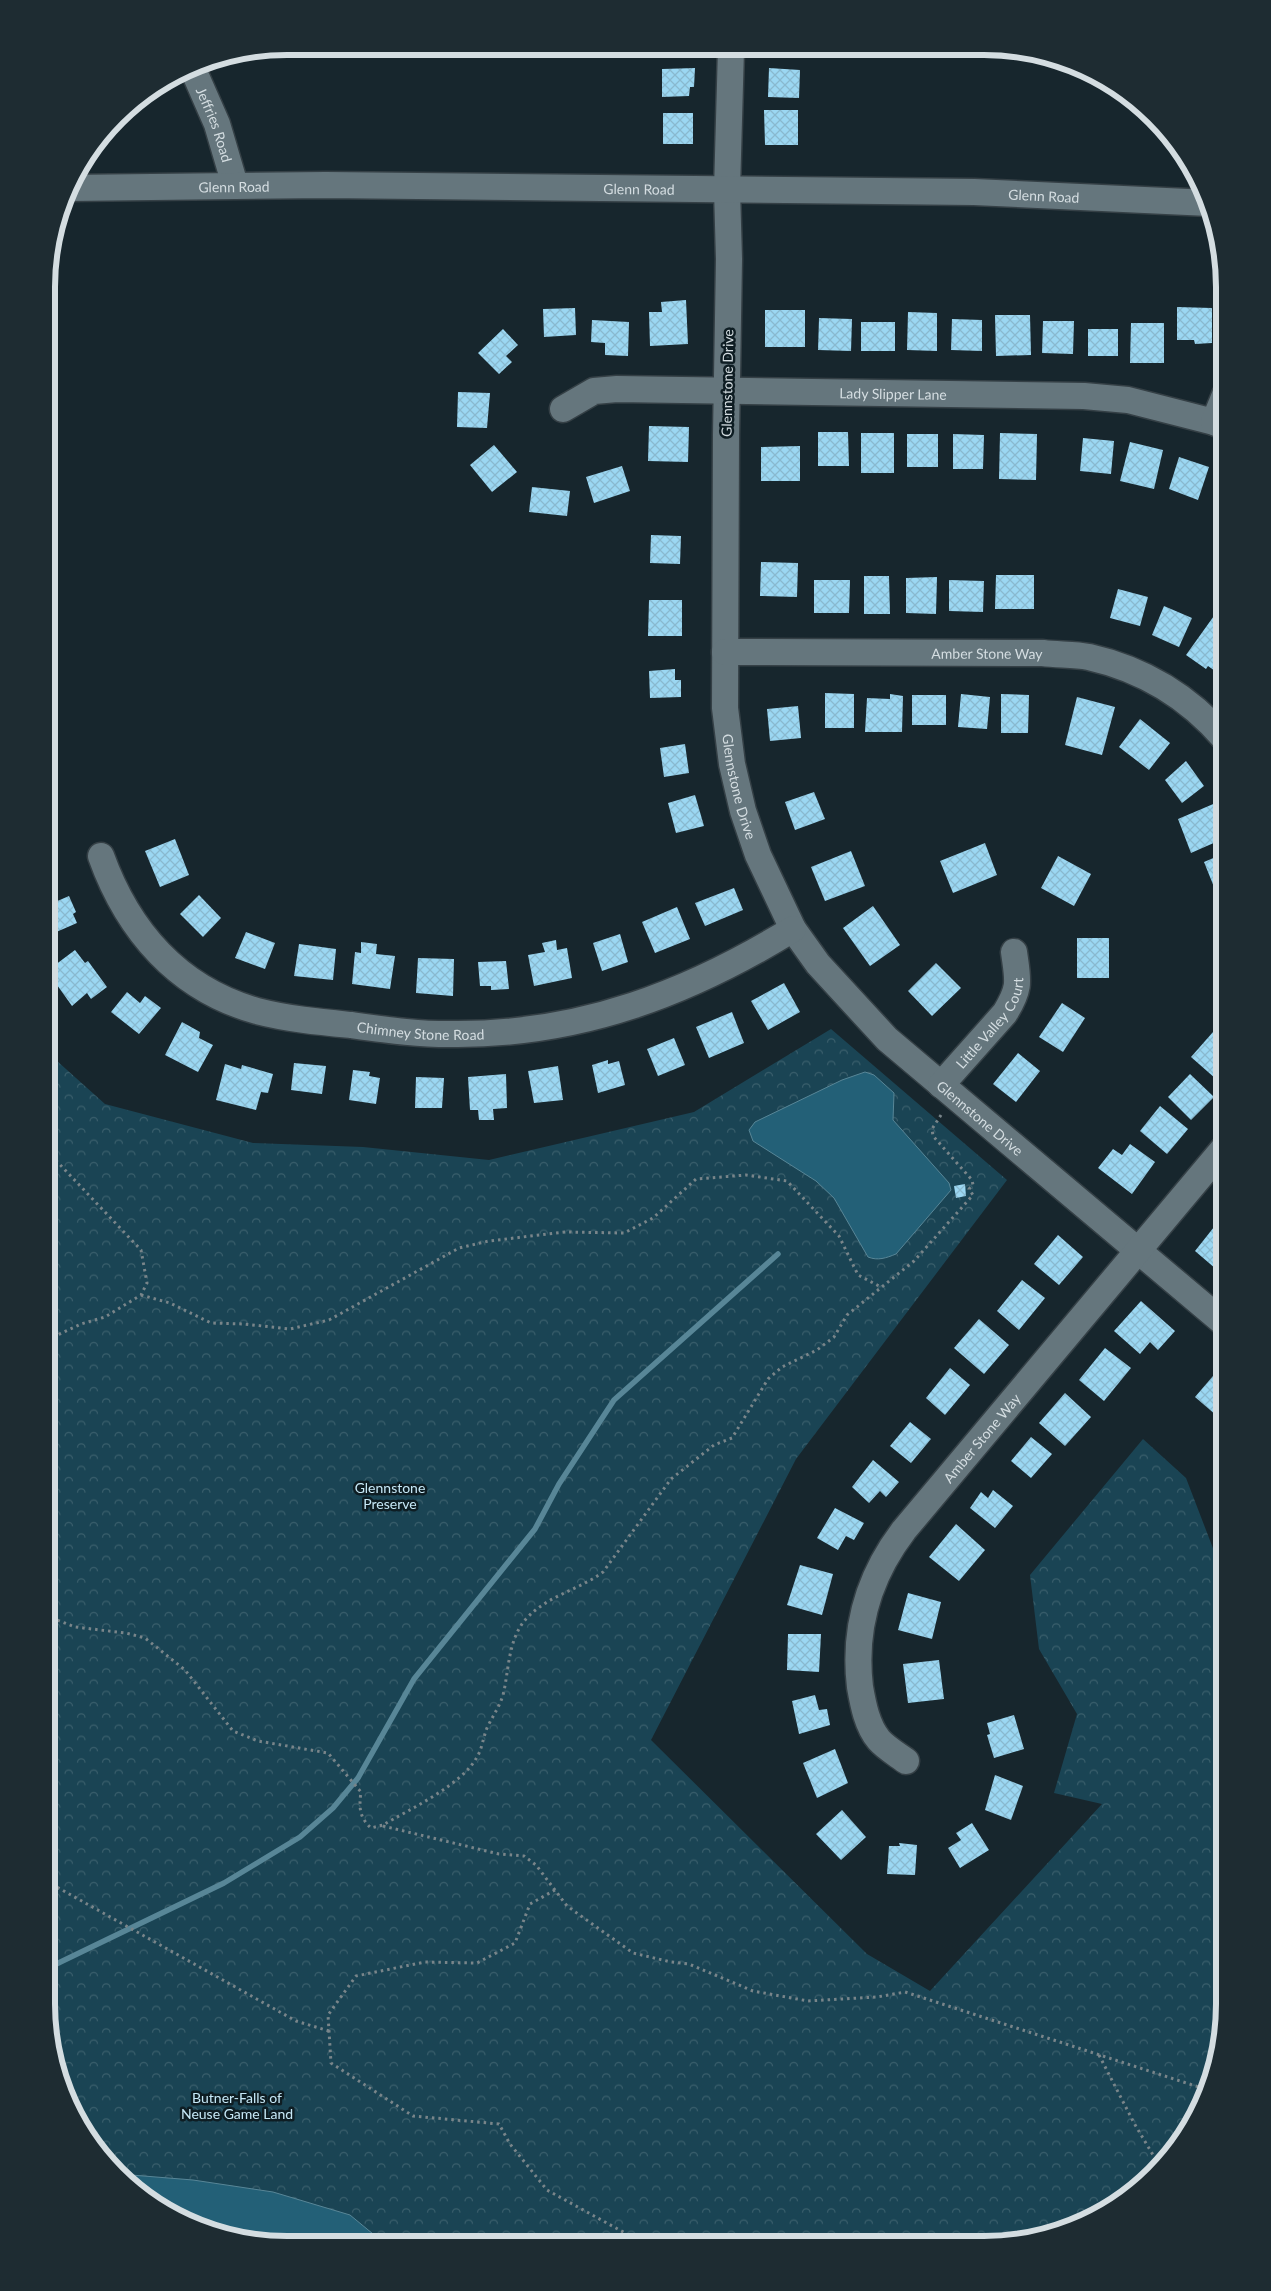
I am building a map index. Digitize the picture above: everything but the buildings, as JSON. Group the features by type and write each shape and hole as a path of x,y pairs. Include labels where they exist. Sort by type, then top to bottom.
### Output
{"street":[{"name":"Glennstone Drive","path":"731,55 727,190 729,259 726,392 725,708 732,764 743,811 758,855 793,929 818,964 944,1097 1138,1250 1216,1316"},
{"name":"Jeffries Road","path":"195,74 217,124 235,185"},
{"name":"Glenn Road","path":"78,188 235,185 974,192 1200,203"},
{"name":"Lady Slipper Lane","path":"563,409 594,391 617,389 1084,396 1128,400 1216,423"},
{"name":"Amber Stone Way","path":"724,652 1043,653 1087,657 1133,671 1172,691 1208,719 1216,728"},
{"name":"Chimney Stone Road","path":"101,856 116,895 134,924 174,968 200,986 228,1000 256,1010 290,1018 420,1033 509,1032 550,1027 599,1016 638,1005 704,979 793,929"},
{"name":"Little Valley Court","path":"944,1097 1013,999 1018,987 1014,952"},
{"name":"Amber Stone Way","path":"906,1761 879,1740 863,1704 858,1666 860,1624 867,1597 878,1570 904,1530 1216,1157"}],"path":[{"path":"55,1619 75,1627 126,1633 145,1638 185,1670 233,1731 258,1741 328,1753 361,1792 359,1810 364,1822 371,1828 382,1826 455,1780 469,1769 478,1756 488,1727 501,1705 514,1636 526,1620 547,1600 589,1582 602,1572 671,1479 714,1446 732,1438 768,1379 782,1367 817,1350 834,1337 847,1315 914,1261 973,1195 969,1188 973,1185 972,1180 933,1136 932,1129 944,1097"},
{"path":"55,1159 141,1250 147,1283 141,1295 105,1317 81,1324 55,1336"},
{"path":"141,1295 170,1303 211,1323 244,1324 290,1329 329,1320 458,1248 489,1241 565,1232 624,1233 653,1218 696,1179 746,1175 787,1181 839,1236 858,1275 881,1287"},
{"path":"382,1826 498,1854 524,1856 536,1865 567,1906 633,1953 671,1962 689,1964 753,1991 808,2001 876,1998 905,1992 1200,2088"},
{"path":"55,1886 296,2021 329,2031"},
{"path":"555,1890 530,1904 515,1943 477,1963 426,1962 356,1976 328,2015 330,2063 413,2116 499,2124 510,2144 546,2190 630,2236"},
{"path":"1098,2055 1156,2159"}],"green space":[{"name":"Glennstone Preserve","path":"831,1029 1007,1180 796,1459 651,1740 867,1954 930,1991 1102,1804 1054,1793 1077,1714 1039,1649 1030,1575 1143,1439 1186,1478 1216,1556 1216,2019 1212,2049 1198,2093 1185,2120 1168,2145 1148,2168 1113,2197 1086,2212 1058,2224 1029,2232 999,2236 272,2236 242,2232 198,2218 171,2205 146,2188 123,2168 94,2133 79,2106 67,2078 59,2049 55,2019 55,1059 105,1104 253,1143 363,1147 489,1160 694,1112"}],"shaded area":[{"path":"865,1072 874,1075 894,1093 893,1120 949,1183 951,1190 896,1254 879,1259 868,1257 834,1198 816,1181 753,1141 749,1130 755,1122 842,1080"},
{"path":"131,2175 193,2180 273,2192 350,2215 376,2236 272,2236 242,2232 213,2224 171,2205"}],"waterway":[{"path":"55,1965 224,1883 300,1837 333,1808 358,1778 414,1679 535,1529 559,1484 614,1400 778,1254"}],"park label":[{"name":"Butner-Falls of Neuse Game Land","path":"237,2106"}]}
